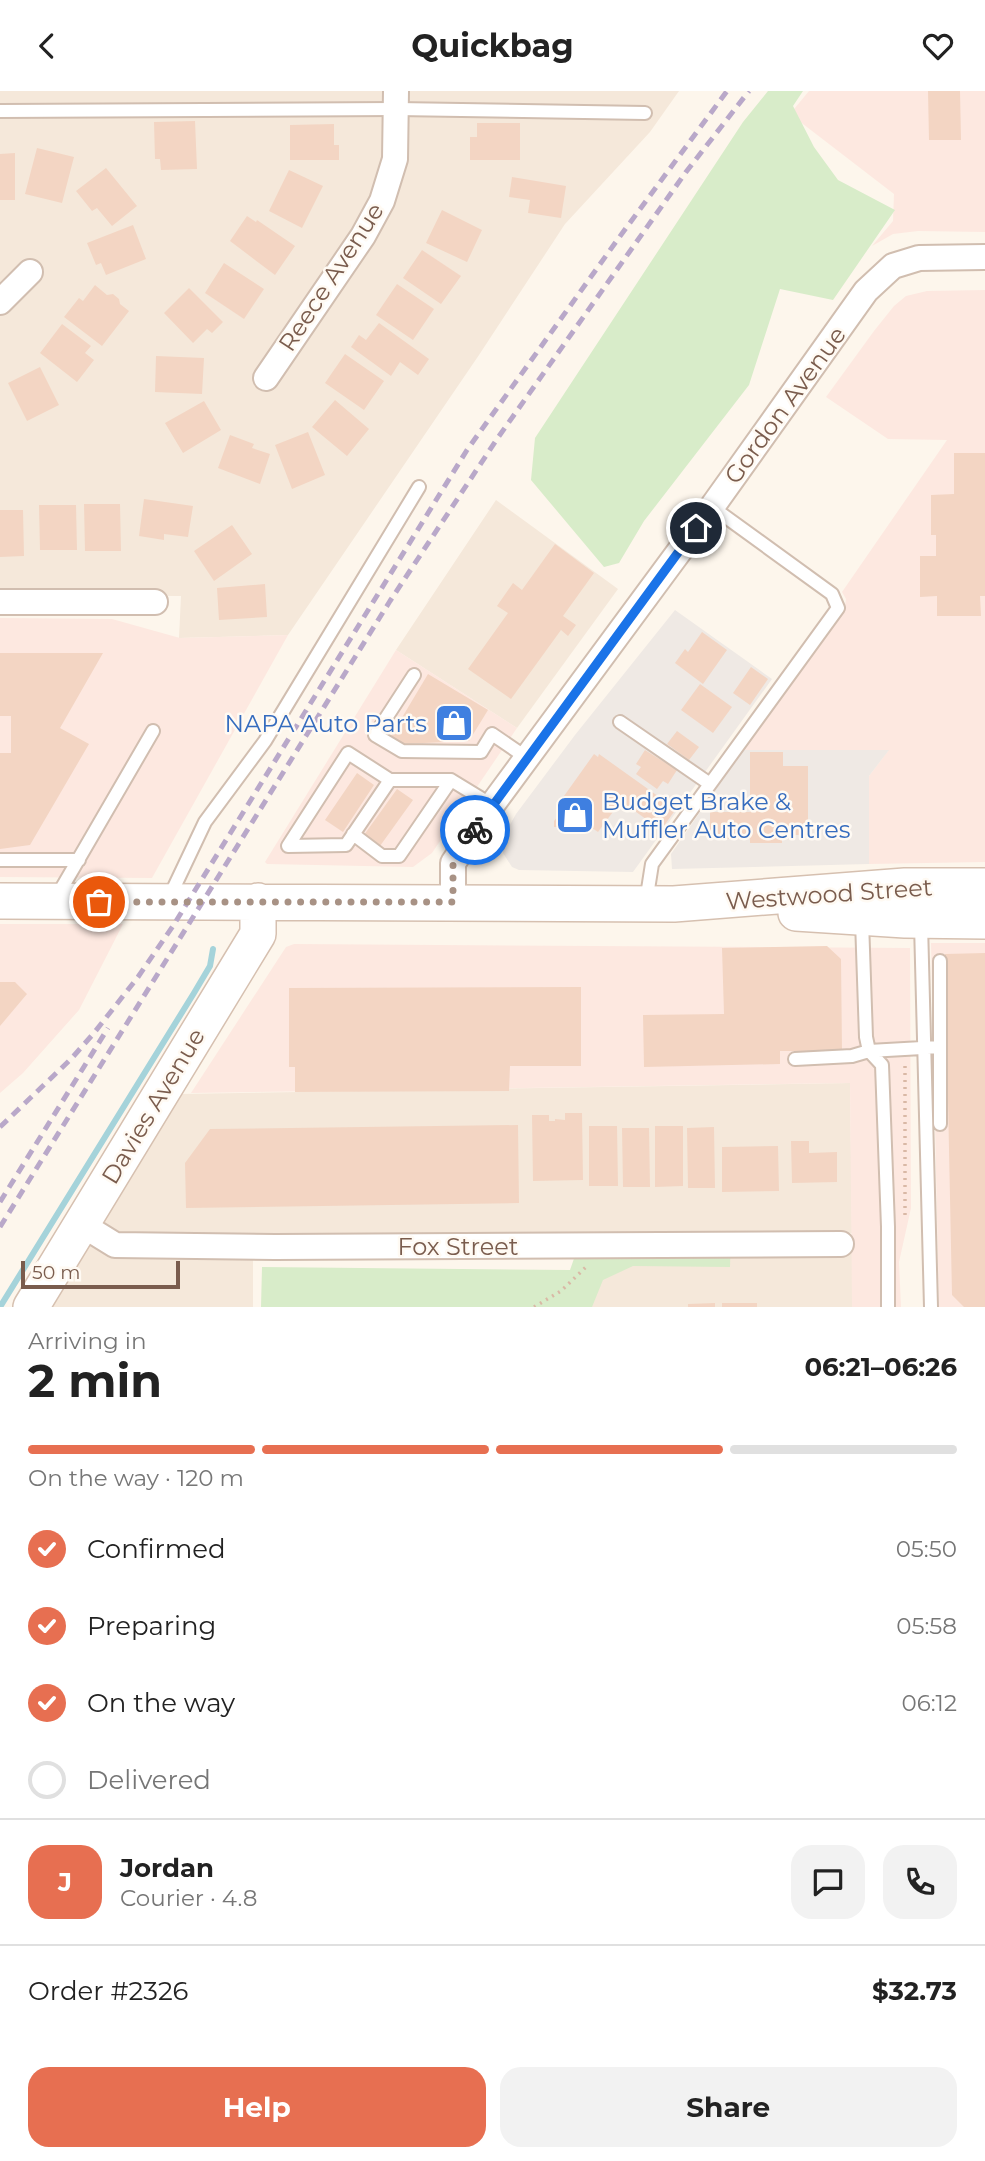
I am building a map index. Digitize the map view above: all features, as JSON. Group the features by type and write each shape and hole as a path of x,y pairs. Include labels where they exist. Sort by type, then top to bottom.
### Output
{"main road":[{"name":"Westwood Street","path":"660,905 905,886 985,886"},
{"name":"Westwood Street","path":"0,901 660,905 985,921"},
{"name":"Davies Avenue","path":"31,1307 258,934 258,901"}],"street":[{"name":"Reece Avenue","path":"265,378 363,236 382,201 395,159 396,100"},
{"name":"Gordon Avenue","path":"453,902 453,863 492,805 712,507 866,291 893,266 919,258 985,257"},
{"path":"0,302 30,272"},
{"path":"0,602 155,601"},
{"name":"Fox Street","path":"81,1224 116,1245 302,1247 841,1244"}],"lane":[{"path":"0,111 396,100 645,113"},
{"path":"167,902 205,822 265,741 419,487"},
{"path":"660,905 652,864 838,608 832,594 712,507"},
{"path":"414,675 375,735 402,751 481,752 492,734 527,758"},
{"path":"620,722 710,784"},
{"path":"54,902 153,731"},
{"path":"390,780 346,845 288,846 348,753 390,780 451,780 492,805"},
{"path":"353,834 382,856 398,856 451,780"},
{"path":"0,860 79,860"},
{"path":"862,917 866,1037 869,1051 882,1065 888,1307"},
{"path":"922,920 931,1307"},
{"path":"940,961 940,1124"},
{"path":"795,1059 940,1047"}],"path":[{"path":"534,1307 561,1291 590,1263"}],"shaded area":[{"path":"0,91 679,91 650,132 565,224 288,635 179,638 181,596 0,595"},
{"path":"809,91 985,91 985,232 918,231 893,234 872,246 893,221 894,194 790,114"},
{"path":"985,290 985,862 869,864 869,776 888,751 743,750 841,615 846,599 842,592 947,440 888,439 826,397 874,331 894,306 906,296 927,291"},
{"path":"496,500 618,589 517,728 396,650"},
{"path":"675,610 772,679 633,872 519,870 512,867 503,853 503,837 516,814"},
{"path":"0,618 112,619 180,638 288,635 152,878 0,877"},
{"path":"396,650 517,728 432,853 413,867 267,864 265,862"},
{"path":"743,750 889,750 869,776 869,864 672,869 671,854"},
{"path":"0,924 123,924 79,1010 23,1073 0,1093"},
{"path":"931,943 985,943 985,1307 939,1307"},
{"path":"294,944 910,948 911,1208 899,1262 901,1307 852,1307 850,1083 191,1093 286,947"},
{"path":"850,1083 852,1233 253,1241 253,1307 45,1307 180,1094"},
{"path":"647,1252 853,1253 852,1307 590,1307 590,1283"}],"green space":[{"path":"768,91 803,91 793,106 814,147 838,180 895,210 833,300 780,289 749,385 644,521 619,563 604,567 531,480 535,438 743,122"},
{"path":"731,1234 730,1267 633,1266 603,1280 592,1307 261,1307 262,1267 570,1270 577,1250"}],"building":[{"path":"928,91 960,91 961,140 929,140"},
{"path":"195,121 197,169 161,170 160,159 155,159 154,122"},
{"path":"477,123 520,123 520,160 470,160 470,137 477,137"},
{"path":"334,124 334,145 339,145 339,160 290,160 290,125"},
{"path":"37,148 74,157 62,203 25,194"},
{"path":"15,153 15,200 0,200 0,154"},
{"path":"106,168 137,206 112,226 97,208 92,211 76,191"},
{"path":"289,170 323,186 302,228 269,211"},
{"path":"512,177 566,186 561,218 528,213 530,200 509,197"},
{"path":"442,210 482,230 467,262 426,243"},
{"path":"247,216 295,246 275,275 230,241"},
{"path":"133,225 146,259 106,275 101,263 96,265 87,243"},
{"path":"422,250 461,276 441,304 403,278"},
{"path":"224,263 264,289 244,319 205,293"},
{"path":"397,284 434,309 413,340 376,315"},
{"path":"95,285 107,295 113,294 129,311 102,346 64,317 79,298 83,301"},
{"path":"189,288 223,322 212,333 207,329 193,343 164,313"},
{"path":"379,323 429,359 418,375 400,362 391,376 351,347 359,335 366,340"},
{"path":"62,324 91,346 85,353 94,360 77,382 40,353"},
{"path":"345,354 384,381 364,410 325,383"},
{"path":"156,356 204,358 202,394 155,392"},
{"path":"40,367 59,405 27,421 8,383"},
{"path":"335,400 369,429 347,456 312,427"},
{"path":"204,401 221,430 183,453 165,423"},
{"path":"308,432 325,475 292,489 275,445"},
{"path":"230,435 254,444 252,448 270,454 260,484 218,468"},
{"path":"954,453 985,453 985,596 980,596 981,616 937,616 937,596 920,597 920,556 936,556 936,535 931,535 931,495 954,494"},
{"path":"144,499 193,506 188,537 164,534 164,540 139,536"},
{"path":"84,504 120,504 121,551 85,551"},
{"path":"39,505 76,505 77,550 40,550"},
{"path":"0,510 23,510 24,556 0,557"},
{"path":"232,525 252,554 214,581 194,551"},
{"path":"555,544 594,573 563,616 576,625 568,636 561,630 511,699 468,669 508,613 497,606 513,583 522,590"},
{"path":"265,584 267,617 219,620 217,588"},
{"path":"702,632 727,650 703,684 675,663 685,649 688,652"},
{"path":"0,653 103,653 60,728 89,744 30,845 0,849 0,753 11,753 11,716 0,716"},
{"path":"751,667 768,679 750,705 733,693"},
{"path":"428,674 488,710 469,741 402,744 391,736"},
{"path":"700,684 732,707 713,733 681,710"},
{"path":"677,731 699,747 689,760 667,744"},
{"path":"645,750 677,770 668,784 663,781 657,789 636,774 641,767 636,764"},
{"path":"750,752 783,752 783,766 808,766 808,835 782,835 782,843 750,843 750,839 710,839 710,812 750,812"},
{"path":"594,754 598,757 599,754 676,809 661,830 621,801 598,832 592,828 554,827 554,821 565,807 559,803"},
{"path":"357,773 374,785 343,832 325,820"},
{"path":"397,789 413,800 380,846 364,835"},
{"path":"827,946 841,959 842,1051 780,1051 780,1064 644,1067 643,1015 724,1014 722,948"},
{"path":"985,953 985,1307 964,1307 952,1295 945,954"},
{"path":"0,982 15,982 27,994 0,1026"},
{"path":"581,987 581,1066 510,1066 509,1091 295,1092 295,1067 289,1067 289,988"},
{"path":"565,1113 582,1113 583,1180 533,1181 532,1115 549,1115 549,1121 555,1121 565,1120"},
{"path":"518,1125 519,1203 186,1208 185,1163 210,1129"},
{"path":"589,1126 617,1126 618,1186 589,1186"},
{"path":"655,1126 683,1126 683,1186 655,1187"},
{"path":"714,1127 715,1188 688,1188 687,1128"},
{"path":"622,1128 649,1128 650,1187 623,1187"},
{"path":"791,1141 809,1141 809,1153 837,1152 837,1182 792,1183"},
{"path":"778,1146 779,1191 722,1192 722,1147"},
{"path":"715,1303 715,1307 688,1307 688,1304"},
{"path":"722,1303 757,1303 757,1307 722,1307"}],"waterway":[{"path":"0,1307 194,993 210,966 213,949"}],"railway":[{"path":"0,1127 71,1059 138,977 173,926 467,450 727,91"},
{"path":"0,1227 390,601 497,439 686,172 749,91"},
{"path":"0,1202 108,1028"}],"way so far":[{"path":"99,902 453,902 453,863 475,830"}],"place":[{"name":"NAPA Auto Parts","path":"454,723"},
{"name":"Budget Brake & Muffler Auto Centres","path":"575,815"}],"route":[{"path":"475,830 696,528"}]}
